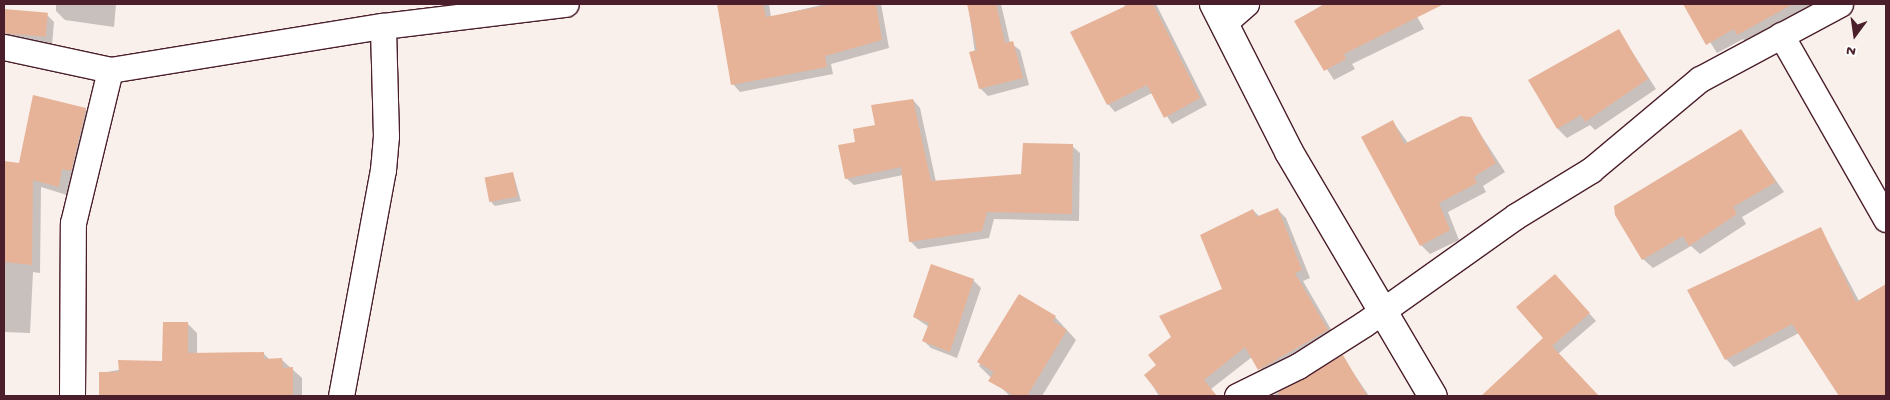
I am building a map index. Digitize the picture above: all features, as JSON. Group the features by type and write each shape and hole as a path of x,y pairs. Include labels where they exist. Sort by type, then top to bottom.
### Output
{"main road":[{"path":"1220,13 1289,152 1433,396"}],"street":[{"path":"4,47 110,70 383,26 566,4"},
{"path":"1220,13 1246,4"},
{"path":"1237,396 1298,366 1381,308 1592,170 1700,79 1840,4"},
{"path":"341,396 382,170 383,26"},
{"path":"1781,35 1886,219"},
{"path":"72,396 73,223 110,70"}],"building":[{"path":"717,4 763,4 766,17 833,4 876,4 882,40 825,56 827,67 731,85"},
{"path":"967,4 996,4 1005,43 1013,41 1023,78 979,89 969,52 977,50"},
{"path":"1130,4 1153,4 1200,98 1164,118 1147,85 1107,105 1070,32"},
{"path":"1325,4 1444,4 1344,54 1346,59 1324,71 1294,21"},
{"path":"1683,4 1793,4 1737,35 1734,29 1706,45"},
{"path":"4,9 48,13 46,37 4,33"},
{"path":"1619,29 1648,79 1585,122 1581,115 1557,129 1528,80"},
{"path":"33,95 86,108 71,171 62,169 59,187 33,180 32,265 4,262 4,161 19,163"},
{"path":"913,99 931,181 1021,174 1023,143 1073,144 1072,214 987,212 982,231 909,242 901,167 845,179 838,145 855,142 853,129 875,125 871,105"},
{"path":"1461,116 1471,117 1496,163 1474,177 1477,183 1439,203 1450,230 1420,246 1361,137 1393,120 1404,144"},
{"path":"1741,129 1776,182 1733,207 1737,214 1689,246 1683,236 1642,260 1615,215 1614,206"},
{"path":"513,172 518,197 489,202 485,178"},
{"path":"1278,208 1302,270 1295,273 1328,330 1258,370 1245,347 1204,380 1217,396 1161,396 1144,375 1156,365 1148,355 1171,337 1159,316 1222,289 1200,235 1253,209 1256,217"},
{"path":"1821,227 1856,302 1886,284 1886,396 1839,396 1792,324 1725,360 1687,290"},
{"path":"931,264 974,279 950,352 922,341 929,323 913,317"},
{"path":"1555,274 1590,313 1552,346 1599,396 1481,396 1543,338 1516,307"},
{"path":"1019,294 1056,316 1053,321 1067,330 1027,396 1015,396 988,381 994,372 977,362"},
{"path":"163,322 188,322 188,353 264,352 264,359 282,358 283,368 293,367 293,396 99,396 99,372 119,372 118,360 162,361"},
{"path":"1343,355 1367,396 1279,396 1278,392"}]}
